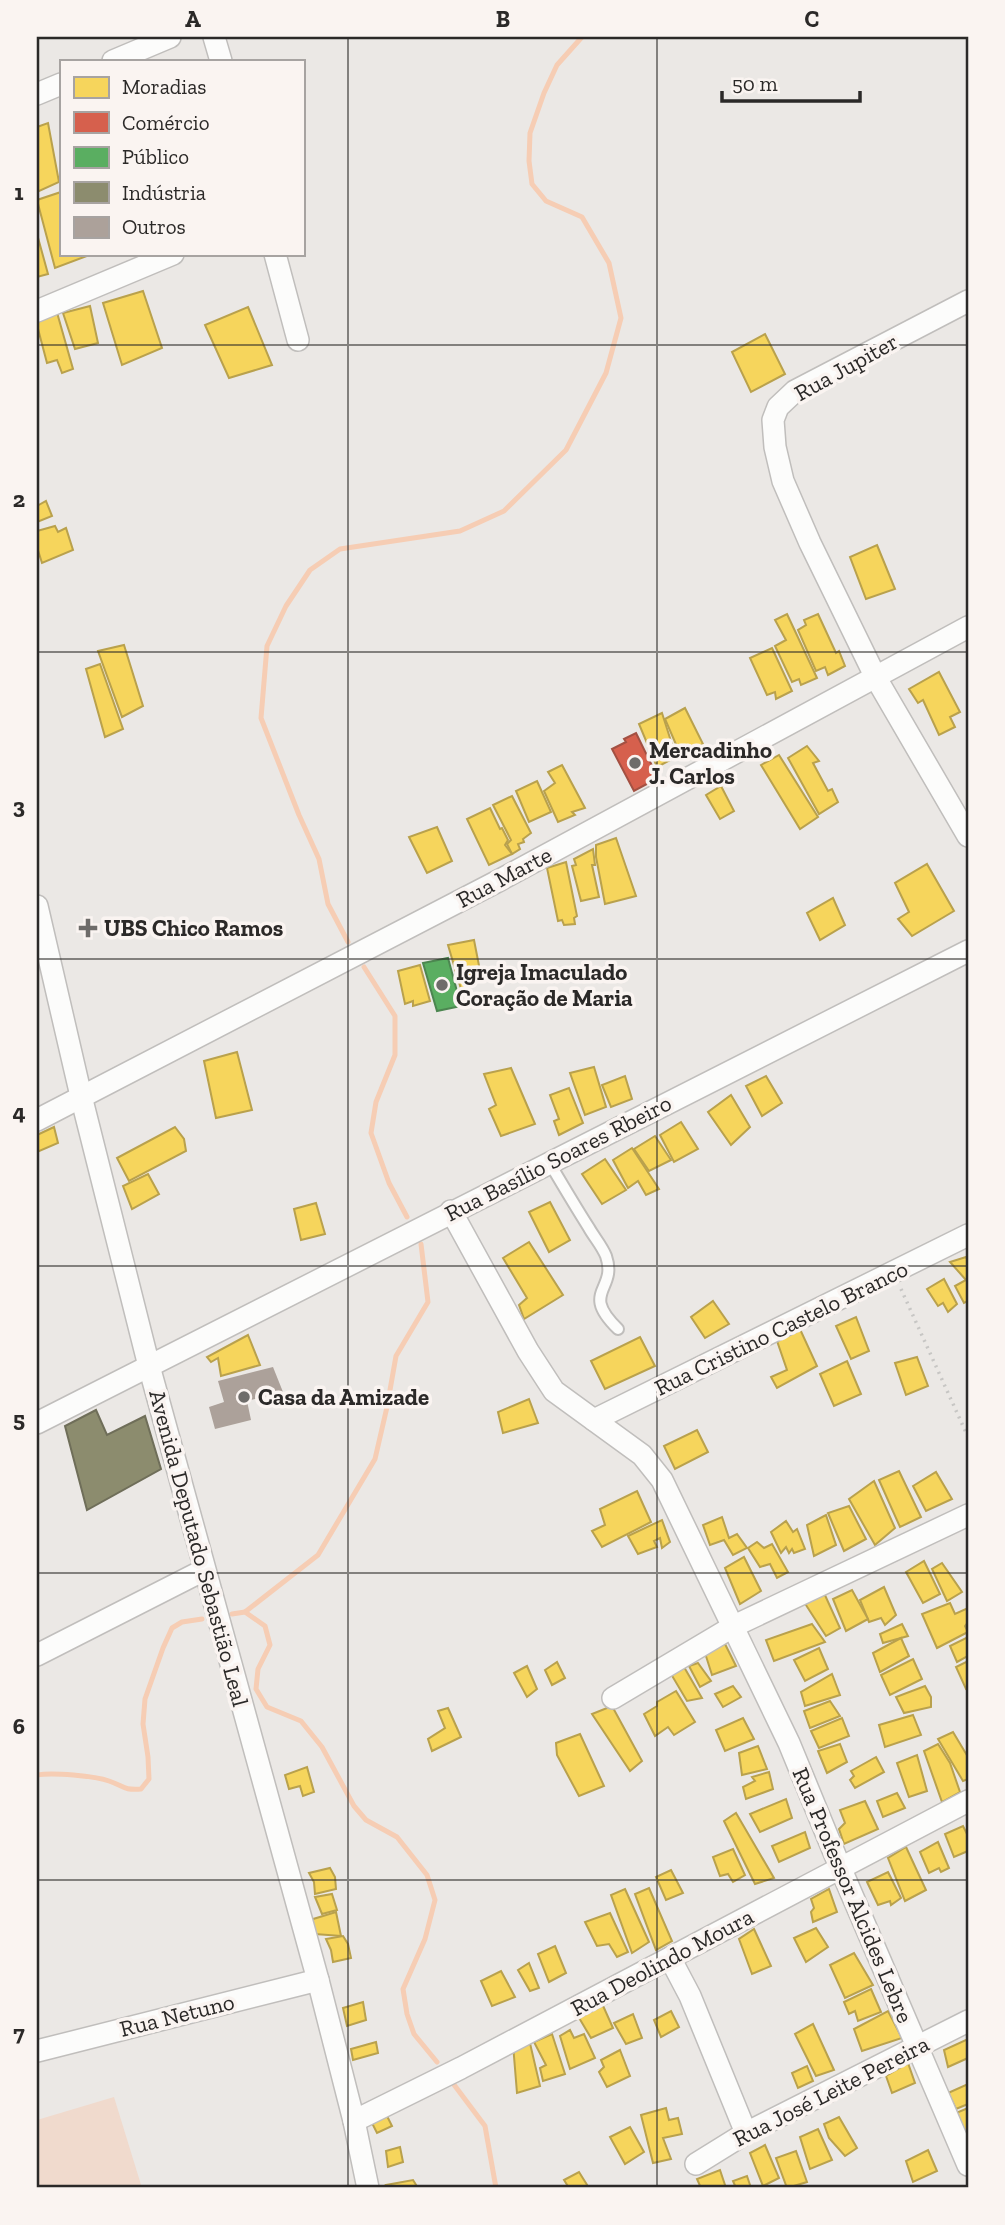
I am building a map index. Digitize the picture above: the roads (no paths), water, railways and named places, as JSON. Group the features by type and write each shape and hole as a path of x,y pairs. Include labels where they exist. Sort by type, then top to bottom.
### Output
{"street":[{"path":"115,60 170,37"},
{"path":"214,37 221,60"},
{"path":"37,94 60,84"},
{"path":"37,311 168,256"},
{"path":"276,256 298,340"},
{"name":"Rua Jupiter","path":"968,301 795,391 778,407 773,420 775,447 783,481 810,543 876,678 968,836"},
{"name":"Rua Marte","path":"37,1120 488,887 968,627"},
{"name":"Avenida Deputado Sebastião Leal","path":"37,906 81,1096 149,1366 318,1980 368,2188"},
{"name":"Rua Basílio Soares Rbeiro","path":"37,1423 968,951"},
{"name":"Rua Professor Alcides Lebre","path":"452,1211 528,1351 554,1391 642,1455 662,1480 789,1743 968,2165"},
{"name":"Rua Cristino Castelo Branco","path":"594,1420 968,1235"},
{"path":"613,1698 734,1626 968,1515"},
{"path":"37,1655 204,1570"},
{"name":"Rua Deolindo Moura","path":"354,2121 461,2068 968,1801"},
{"path":"670,1958 690,1996 746,2133"},
{"name":"Rua Netuno","path":"37,2051 318,1980"},
{"name":"Rua José Leite Pereira","path":"696,2164 746,2133 968,2021"}],"lane":[{"path":"549,1162 606,1256 609,1275 599,1298 600,1306 605,1317 618,1329"}],"waterway":[{"path":"348,942 328,904 319,859 261,718 267,646 286,606 310,570 340,549 460,531 504,511 566,450 606,373 621,318 609,263 582,217 546,201 532,184 529,161 530,133 544,93 557,65 582,37"},
{"path":"364,967 395,1016 395,1055 376,1102 371,1133 389,1183 407,1217"},
{"path":"232,1614 245,1612 318,1555 375,1459 396,1356 428,1302 421,1244"},
{"path":"245,1612 265,1626 270,1645 258,1669 256,1689 267,1707 301,1721 322,1747 354,1806 366,1820 397,1837 427,1875 435,1900 425,1939 403,1989 414,2034 437,2062"},
{"path":"37,1775 84,1776 103,1779 127,1788 141,1789 149,1779 143,1724 145,1699 163,1648 172,1628 182,1622 202,1619"},
{"path":"452,2082 485,2126 496,2188"}],"place":[{"name":"Mercadinho J. Carlos","path":"635,763"},
{"name":"UBS Chico Ramos","path":"88,928"},
{"name":"Igreja Imaculado Coração de Maria","path":"442,985"},
{"name":"Casa da Amizade","path":"244,1397"}]}
